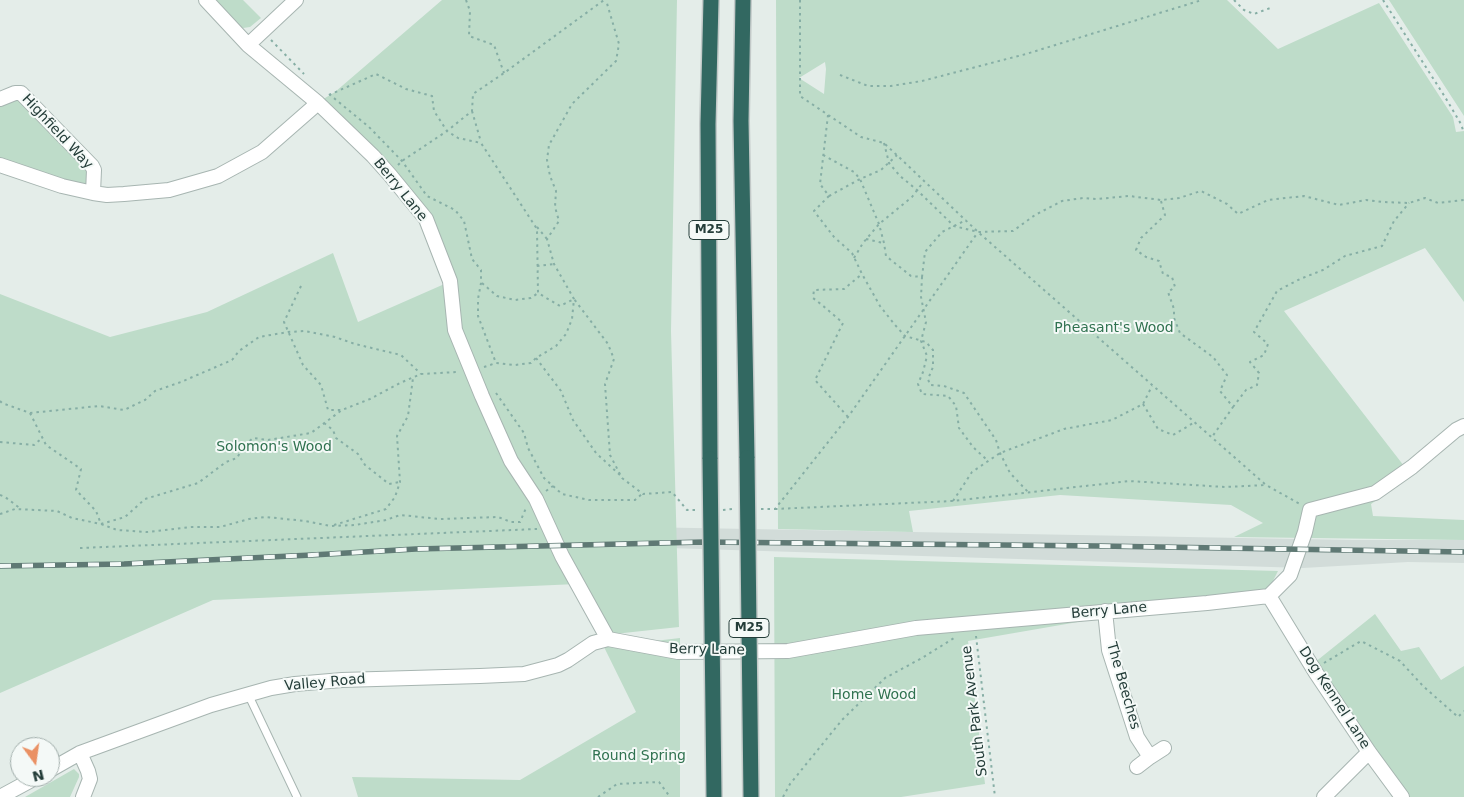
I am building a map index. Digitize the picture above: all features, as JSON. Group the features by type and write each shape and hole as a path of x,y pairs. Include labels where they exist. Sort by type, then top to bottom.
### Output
{"highway":[{"name":"M25","path":"711,0 708,124 714,797"},
{"name":"M25","path":"743,0 740,121 747,458 751,797"}],"street":[{"name":"Berry Lane","path":"206,0 248,45 318,103 390,175 426,219 450,281 455,330 472,372 511,461 536,499 562,556 608,639 678,652 788,651 916,628 1269,596"},
{"path":"248,45 296,0"},
{"name":"Highfield Way","path":"0,99 15,93 21,93 92,166 94,174 93,193"},
{"name":"Highfield Way","path":"0,164 62,186 93,193 124,194 169,190 218,176 262,152 318,103"},
{"path":"1269,596 1290,575 1305,532 1310,510 1375,493 1412,467 1456,430 1464,426"},
{"name":"Dog Kennel Lane","path":"1269,596 1314,670 1402,797"},
{"name":"The Beeches","path":"1105,611 1109,650 1138,737 1150,757"},
{"name":"Valley Road","path":"60,764 80,753 210,705 271,688 342,680 524,674 558,665 593,643 608,639"},
{"path":"1137,767 1164,748"},
{"path":"1324,797 1369,752"},
{"path":"80,753 90,779 83,797"},
{"path":"0,797 18,787"}],"lane":[{"path":"248,694 297,797"}],"path":[{"path":"466,0 470,11 469,36 494,45 504,73"},
{"path":"547,239 559,221 555,208 556,192 547,160 549,145 572,104 616,61 619,44 605,0 473,94 472,111 481,143 535,225 547,239 554,264 574,299 608,344 614,359 605,384 610,455 622,478"},
{"path":"800,0 800,96 861,137 884,143 978,232 1266,485 1310,510"},
{"path":"840,76 868,86 891,86 922,81 1026,54 1202,0"},
{"path":"1234,0 1244,10 1254,14 1273,7"},
{"path":"1383,0 1445,97 1461,124 1464,133"},
{"path":"318,103 329,94 376,74 406,89 432,96 434,111 447,131 458,138 481,143"},
{"path":"390,175 402,161 447,131 472,111"},
{"path":"828,115 820,184 830,196"},
{"path":"884,143 889,163 900,176 954,226 978,232 1013,231 1035,215 1062,201 1083,198 1097,200 1129,196 1161,200 1179,198 1201,191 1227,204 1238,214 1268,200 1304,196 1339,205 1366,200 1409,202 1425,198 1438,203 1464,200"},
{"path":"823,155 854,172 860,179 879,224 886,256 911,276 922,277"},
{"path":"897,156 881,170 860,179 830,196 814,210 834,237 852,254 880,306 905,336 926,342 933,350 933,367 928,379 930,385 944,386 964,393 996,440 1010,473 1028,492"},
{"path":"854,258 866,239 879,224 912,197 924,181"},
{"path":"1161,200 1165,215 1141,238 1136,250 1146,257 1159,261 1163,274 1172,277 1175,287 1168,292 1174,309 1174,318 1180,333 1213,357 1227,375 1220,391 1233,407"},
{"path":"1212,437 1246,390 1257,385 1259,373 1250,362 1264,355 1268,344 1254,332 1277,290 1324,270 1345,256 1382,246 1394,222 1409,202"},
{"path":"966,220 942,232 925,252 921,296 926,322 921,341 927,356 918,384 922,394 948,396 956,406 959,428 972,447 988,461"},
{"path":"535,225 537,229 538,293"},
{"path":"775,509 848,418 978,232"},
{"path":"866,239 884,243"},
{"path":"537,266 554,264"},
{"path":"848,418 815,380 843,323 813,298 814,290 844,288 862,274"},
{"path":"482,283 497,296 515,300 531,298 538,293"},
{"path":"301,286 284,322 302,365 321,384 328,410 342,410"},
{"path":"538,293 560,306 574,299"},
{"path":"102,524 125,517 144,499 198,483 226,462 237,458 244,446 253,438 268,440 312,433 342,410 422,374 472,372 496,363 515,366 531,363 556,346 566,334 572,319 574,299"},
{"path":"0,401 2,404 30,413 99,406 124,410 145,400 155,391 232,360 239,351 259,337 288,332 305,331 335,337 354,344 401,355 422,374"},
{"path":"536,358 561,391 573,420 596,453 622,478 643,494"},
{"path":"331,526 386,509 395,497 400,482 397,436 408,416 413,378"},
{"path":"953,501 972,472 1000,453 1064,429 1112,420 1143,404 1153,386"},
{"path":"496,393 524,432 528,448 544,478 562,494 589,500 635,500 643,494 672,492 687,510 706,510"},
{"path":"1143,404 1158,429 1173,435 1194,422"},
{"path":"30,413 46,445 81,469 76,490 96,510 102,524"},
{"path":"324,423 333,430 336,438 358,454 365,466 389,484 400,482"},
{"path":"0,442 34,445 42,438"},
{"path":"756,509 953,501 1128,481 1225,487 1266,485"},
{"path":"0,495 21,509"},
{"path":"0,514 14,509 57,511 72,518 102,524 117,530 147,532 192,527 220,527 249,519 266,517 331,526 355,525 386,520 400,515 440,520 498,517 511,522 520,522 528,503"},
{"path":"716,510 736,509"},
{"path":"80,548 549,528"},
{"name":"South Park Avenue","path":"974,624 995,797"},
{"path":"783,797 790,784 842,720 885,678 954,638"},
{"path":"1314,670 1361,641 1400,660 1423,686 1458,717 1464,711"},
{"path":"598,797 617,784 660,782 670,797"}],"shaded area":[{"path":"639,527 1352,540 1464,540 1464,563 1408,562 1303,568 637,547"}],"green space":[{"path":"215,0 243,0 261,18 250,27 243,28"},
{"name":"Solomon's Wood","path":"442,0 677,0 671,331 679,627 605,635 577,584 213,600 0,693 0,294 110,337 207,312 333,253 358,322 449,282 426,219 320,101 335,92"},
{"name":"Pheasant's Wood","path":"776,0 1227,0 1278,49 1379,3 1453,117 1456,132 1464,131 1464,302 1425,248 1284,311 1404,466 1402,483 1371,504 1373,516 1464,520 1464,540 1234,537 1263,523 1231,505 1060,495 909,511 913,532 778,529","holes":["825,62 824,94 799,78"]},
{"path":"1389,0 1464,0 1464,116"},
{"path":"15,93 92,166 93,193 0,165 0,99"},
{"name":"Home Wood","path":"774,557 1278,571 1269,589 968,641 985,784 901,797 775,797"},
{"path":"1375,614 1401,651 1419,647 1441,680 1464,666 1464,797 1408,797 1314,663"},
{"name":"Round Spring","path":"680,638 680,797 358,797 352,777 520,780 636,712 604,647"},
{"path":"74,769 79,774 70,797 25,797 42,787 60,787 60,777"}],"railway":[{"path":"0,566 124,564 416,549 704,542 1464,552"}]}
